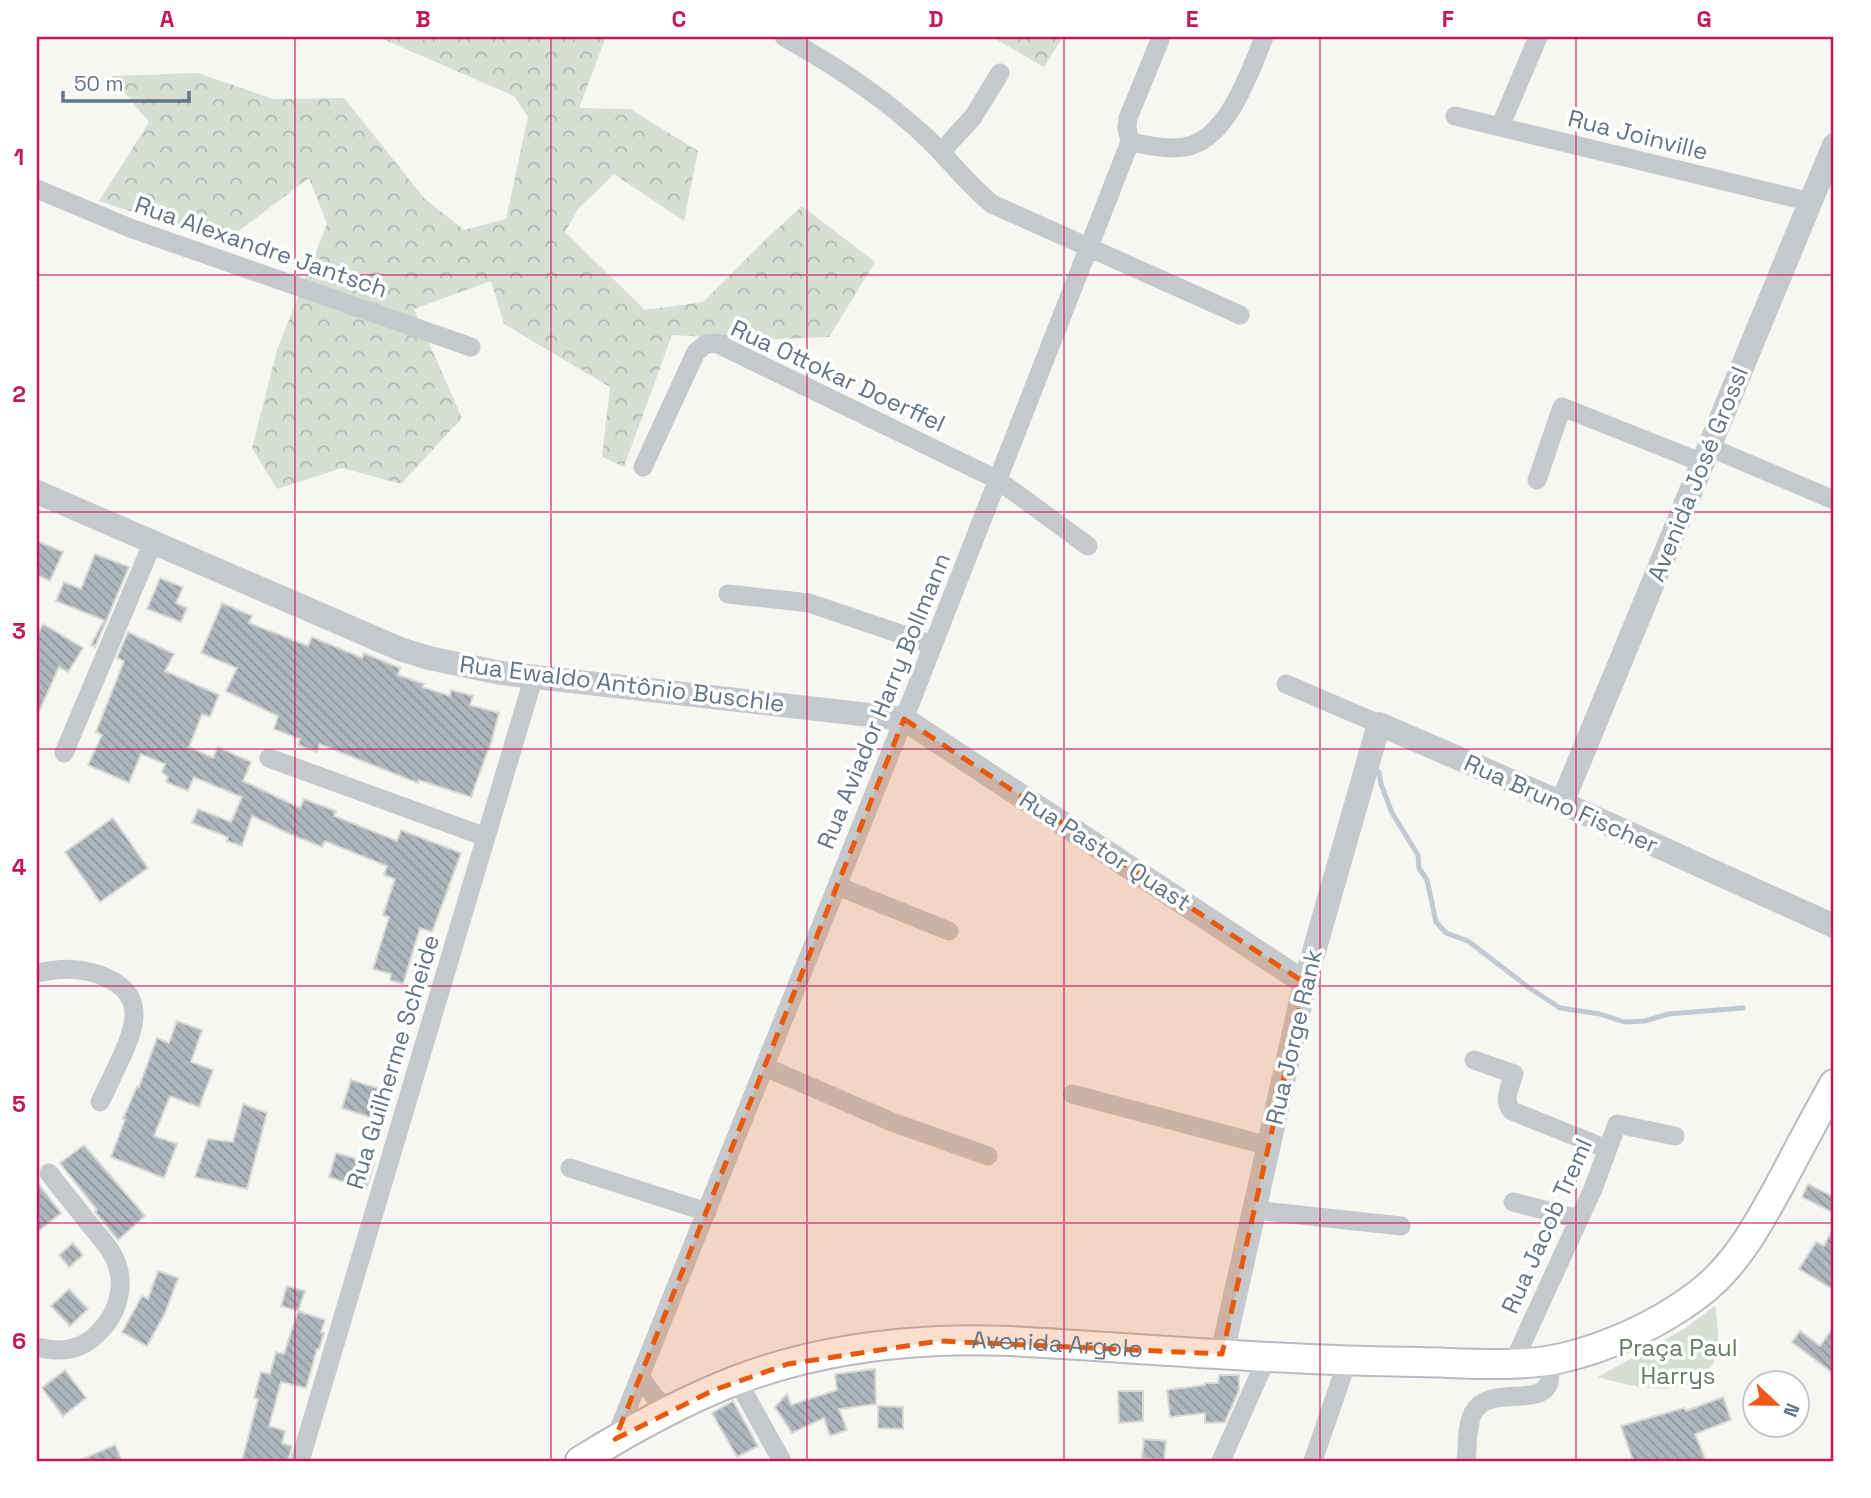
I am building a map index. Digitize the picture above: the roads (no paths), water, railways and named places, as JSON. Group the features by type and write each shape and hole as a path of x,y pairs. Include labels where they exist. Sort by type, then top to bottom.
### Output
{"main road":[{"name":"Avenida Argolo","path":"580,1461 669,1410 737,1380 822,1356 898,1344 939,1341 1014,1342 1347,1362 1513,1363 1553,1360 1602,1348 1623,1339 1696,1296 1720,1276 1759,1221 1834,1084"}],"street":[{"path":"784,37 834,65 910,123 992,204 1240,315"},
{"path":"1130,142 1174,149 1199,143 1210,135 1227,116 1264,37"},
{"path":"1500,127 1538,37"},
{"name":"Rua Aviador Harry Bollmann","path":"615,1439 904,719 1130,142 1128,118 1160,40"},
{"path":"942,152 973,117 1000,73"},
{"name":"Rua Joinville","path":"1455,116 1811,202"},
{"name":"Avenida José Grossl","path":"1562,803 1834,145"},
{"name":"Rua Alexandre Jantsch","path":"37,189 130,228 471,347"},
{"name":"Rua Ottokar Doerffel","path":"643,467 696,352 706,344 716,343 998,480"},
{"path":"1537,480 1562,407 1834,500"},
{"path":"998,480 1088,546"},
{"name":"Rua Ewaldo Antônio Buschle","path":"37,492 400,649 453,664 501,673 904,719"},
{"path":"64,753 153,542"},
{"path":"728,594 809,603 933,645"},
{"name":"Rua Guilherme Scheide","path":"300,1461 534,676"},
{"name":"Rua Bruno Fischer","path":"1286,684 1562,803 1834,926"},
{"name":"Rua Pastor Quast","path":"904,719 1306,983"},
{"name":"Rua Jorge Rank","path":"1222,1354 1306,983 1379,724"},
{"path":"269,758 486,837"},
{"path":"837,886 949,932"},
{"path":"37,973 72,968 94,972 115,982 127,992 134,1007 135,1022 131,1037 100,1102"},
{"path":"1474,1060 1514,1074 1507,1102 1507,1107 1512,1111 1607,1149"},
{"path":"765,1067 892,1122 988,1156"},
{"path":"1072,1094 1269,1146"},
{"name":"Rua Jacob Treml","path":"1513,1363 1579,1219 1617,1124 1675,1136"},
{"path":"570,1168 707,1212"},
{"path":"37,1347 56,1351 72,1349 88,1342 99,1333 115,1310 120,1298 121,1284 119,1268 111,1251 49,1173"},
{"path":"1513,1202 1579,1219"},
{"path":"1254,1210 1401,1226"},
{"path":"1222,1461 1267,1357"},
{"path":"1466,1461 1472,1414 1481,1402 1495,1397 1524,1396 1546,1389 1553,1360"},
{"path":"1313,1461 1347,1362"},
{"path":"641,1378 669,1410"},
{"path":"737,1380 782,1461"}],"waterway":[{"path":"1379,772 1392,813 1418,855 1419,868 1427,880 1436,922 1446,933 1468,941 1560,1008 1600,1014 1624,1022 1645,1021 1668,1014 1743,1008"}],"park label":[{"name":"Praça Paul Harrys","path":"1678,1362"}]}
